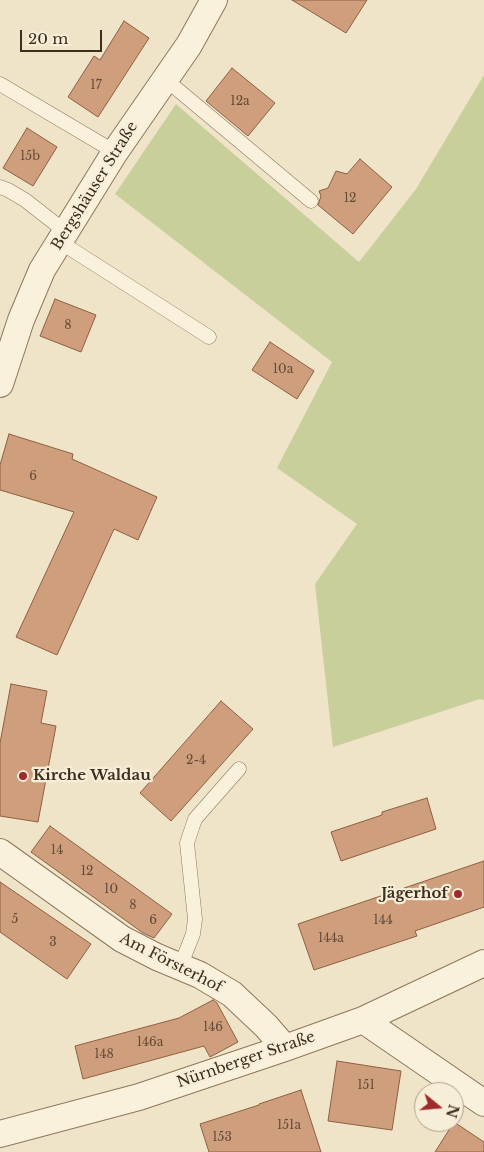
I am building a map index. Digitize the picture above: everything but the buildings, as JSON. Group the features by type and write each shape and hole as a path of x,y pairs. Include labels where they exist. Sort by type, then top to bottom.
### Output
{"street":[{"name":"Bergshäuser Straße","path":"3,367 42,270 115,152 189,45 214,0"},
{"name":"Am Försterhof","path":"0,852 122,939 157,957 200,975 232,994 266,1026 285,1048"},
{"name":"Nürnberger Straße","path":"0,1134 139,1097 285,1048 363,1020 484,963"},
{"path":"363,1020 484,1103"}],"lane":[{"path":"165,79 311,201"},
{"path":"0,84 115,152"},
{"path":"0,187 25,200 63,237 209,336"},
{"path":"180,966 193,934 195,920 187,844 195,819 238,769"}],"green space":[{"path":"484,75 484,700 480,699 333,747 315,584 357,524 277,468 332,362 115,194 176,104 359,262 416,189"}],"place":[{"name":"Kirche Waldau","path":"23,776"},
{"name":"Jägerhof","path":"458,894"}]}
